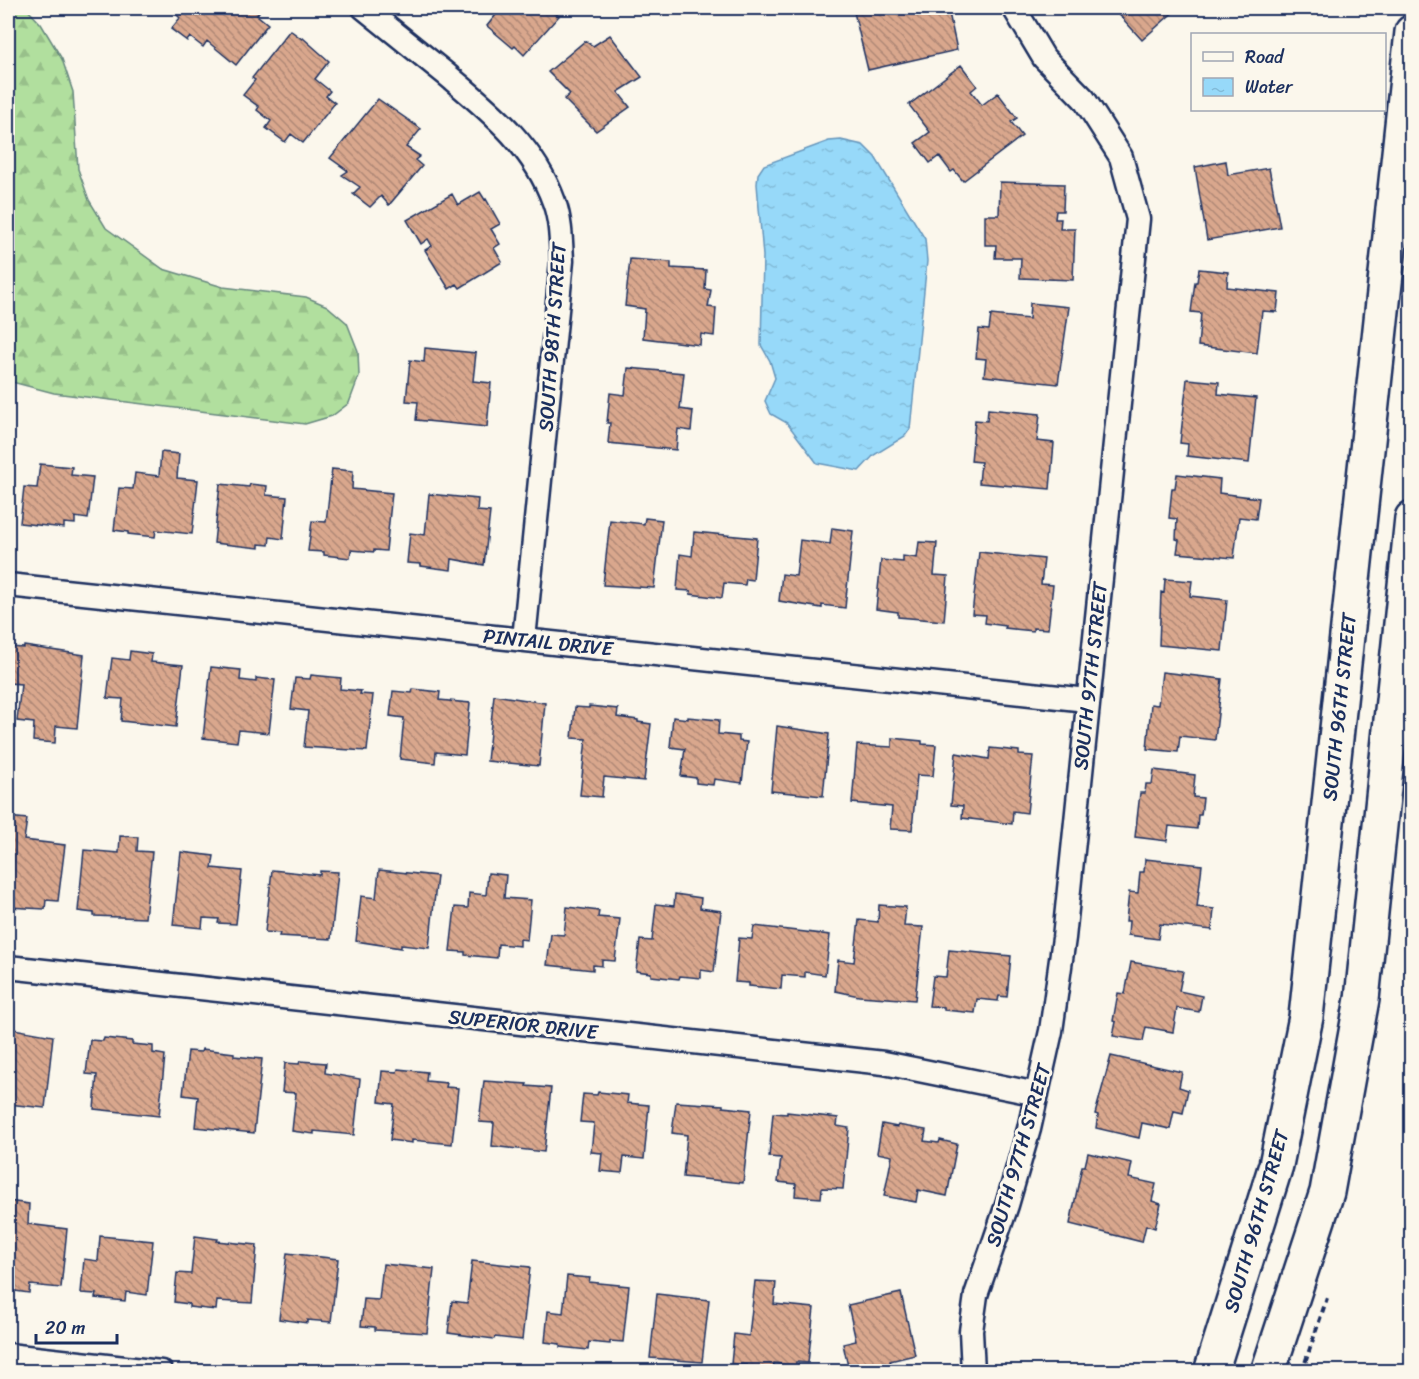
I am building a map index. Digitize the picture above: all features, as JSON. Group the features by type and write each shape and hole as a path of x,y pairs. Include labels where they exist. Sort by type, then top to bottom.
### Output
{"main road":[{"name":"SOUTH 96TH STREET","path":"1211,1371 1276,1165 1306,1017 1412,32"},
{"path":"1268,1371 1327,1192 1362,999 1412,518"}],"street":[{"name":"SOUTH 98TH STREET","path":"364,8 508,127 531,157 555,204 562,261 524,639"},
{"name":"SOUTH 97TH STREET","path":"973,1371 971,1331 976,1295 1010,1195 1051,1031 1064,938 1138,219 1121,157 1084,99 1044,58 1014,8"},
{"name":"PINTAIL DRIVE","path":"8,585 1088,700"},
{"name":"SUPERIOR DRIVE","path":"8,967 884,1063 1037,1094"},
{"path":"8,1355 161,1371"}],"green space":[{"path":"8,8 26,8 41,24 62,59 73,92 78,169 89,200 106,228 163,269 223,287 306,297 327,306 347,323 358,351 359,376 349,403 332,416 305,424 54,393 8,381"}],"water":[{"path":"841,140 863,145 875,157 925,239 927,261 910,429 905,436 874,455 859,471 817,463 787,423 771,414 765,401 775,378 770,361 761,345 763,256 758,174 764,165 829,141"}],"building":[{"path":"181,8 254,8 259,12 257,15 268,24 236,65 207,41 203,47 190,37 187,41 171,29 180,18 176,14"},
{"path":"496,8 547,8 559,16 524,55 487,26 499,11"},
{"path":"853,8 948,8 957,50 868,70"},
{"path":"1113,8 1178,8 1142,40"},
{"path":"290,30 303,38 329,61 315,79 330,91 326,96 335,103 303,143 291,134 285,142 266,128 271,121 257,110 259,107 243,95 255,80 252,78"},
{"path":"610,35 642,77 618,92 630,107 596,131 564,99 570,94 548,72 585,41 593,46"},
{"path":"961,65 977,86 971,91 982,105 998,93 1017,118 1011,122 1022,136 963,181 954,170 951,172 939,156 930,163 915,143 930,132 909,105"},
{"path":"378,99 421,129 406,147 420,156 415,160 422,166 389,205 381,196 370,207 353,194 360,187 342,175 348,171 330,158"},
{"path":"1226,161 1228,175 1269,168 1280,227 1207,240 1195,167"},
{"path":"1000,182 1064,184 1063,211 1056,211 1055,219 1061,219 1060,229 1075,229 1073,280 1020,278 1021,258 995,258 996,245 985,245 985,215 999,215"},
{"path":"480,192 500,224 491,229 500,244 494,248 502,262 460,288 457,284 449,289 425,250 432,246 428,239 421,244 407,220 452,194 458,205"},
{"path":"630,259 671,262 671,268 706,270 705,289 711,290 708,307 716,308 714,336 701,334 700,345 643,338 645,309 625,306"},
{"path":"1199,269 1228,272 1227,287 1279,293 1277,312 1262,311 1257,353 1198,346 1201,313 1191,312"},
{"path":"1030,303 1069,307 1058,384 984,376 986,359 976,358 979,329 989,330 991,315 1029,319"},
{"path":"425,348 476,353 473,381 491,383 487,427 416,420 418,402 406,401 410,360 424,362"},
{"path":"628,368 684,373 680,409 693,411 691,431 678,429 676,450 608,443 610,393 625,395"},
{"path":"1187,379 1219,382 1218,394 1256,398 1249,463 1187,456 1188,444 1180,443"},
{"path":"988,409 1040,414 1037,441 1054,443 1050,489 979,483 981,462 971,461 975,420 987,421"},
{"path":"161,452 179,454 177,478 198,480 192,534 156,530 155,537 114,530 119,488 133,489 135,473 159,476"},
{"path":"40,464 72,467 71,475 93,477 88,519 75,517 75,524 64,523 64,528 20,523 24,487 37,488"},
{"path":"332,469 353,471 352,489 392,493 386,551 351,550 350,558 308,551 312,521 326,522"},
{"path":"1177,474 1220,479 1219,493 1259,498 1256,519 1239,517 1234,558 1177,553 1179,540 1176,539 1177,519 1169,518 1172,488 1175,488"},
{"path":"220,484 267,486 266,495 287,497 283,539 270,537 269,545 259,544 259,548 214,543"},
{"path":"429,494 478,499 477,511 490,512 484,565 452,559 451,570 407,563 410,533 425,535"},
{"path":"645,518 662,520 654,588 603,585 610,520 644,524"},
{"path":"832,528 853,531 845,608 822,605 822,608 779,601 782,574 796,576 800,540 830,544"},
{"path":"694,532 757,538 753,580 746,579 745,585 724,583 722,598 677,590 680,554 692,556"},
{"path":"919,542 937,543 934,575 948,576 944,621 898,617 898,612 876,609 881,560 903,562 903,556 917,558"},
{"path":"979,552 1044,559 1041,584 1053,585 1048,629 1033,628 1033,631 1005,628 1006,626 985,623 986,615 972,614"},
{"path":"1165,579 1192,581 1190,596 1227,600 1222,651 1159,645 1161,592 1164,593"},
{"path":"24,646 84,655 77,728 56,726 55,743 33,741 34,723 17,721 21,684 8,683 9,647 24,648"},
{"path":"130,651 152,654 151,662 183,665 176,727 121,721 123,699 107,698 112,658 129,660"},
{"path":"211,667 241,670 240,680 256,682 256,678 275,680 269,733 239,730 237,742 203,738"},
{"path":"1162,672 1222,679 1215,740 1180,736 1178,752 1147,749 1151,704 1158,705"},
{"path":"311,675 341,678 340,689 373,695 367,751 304,747 308,711 291,709 295,678 310,679"},
{"path":"413,689 440,692 439,700 470,703 465,755 436,752 435,763 400,759 404,718 390,716 393,691 412,693"},
{"path":"494,695 545,703 539,766 487,761"},
{"path":"589,706 618,709 617,717 651,724 644,781 604,777 602,797 580,795 586,739 572,738 575,707 589,708"},
{"path":"673,717 719,720 718,734 739,736 739,741 747,742 742,783 714,779 713,785 696,783 696,778 681,776 685,749 670,747"},
{"path":"777,726 829,734 823,796 771,791"},
{"path":"892,738 936,745 933,776 917,775 912,830 890,829 892,807 852,803 857,745 892,747"},
{"path":"990,748 1019,751 1019,755 1033,756 1027,813 1013,811 1012,824 962,818 963,806 951,805 956,753 989,759"},
{"path":"1154,770 1195,775 1193,797 1203,798 1197,829 1169,826 1167,841 1135,837 1140,793 1145,793 1146,784 1152,784"},
{"path":"8,817 27,819 24,840 65,845 58,901 46,900 45,909 8,907"},
{"path":"120,836 138,837 137,851 152,852 145,918 94,916 94,913 78,911 84,850 119,853"},
{"path":"181,852 214,856 212,868 242,871 236,924 218,923 219,919 203,918 202,928 173,925"},
{"path":"1145,859 1202,865 1197,907 1214,909 1212,930 1160,924 1158,939 1128,935 1129,921 1126,921 1129,892 1138,893 1140,872 1144,872"},
{"path":"272,870 320,875 320,871 338,872 331,939 279,936 280,933 265,932"},
{"path":"379,870 437,876 429,948 401,945 401,948 356,941 361,896 376,898"},
{"path":"488,873 506,875 504,898 531,900 527,940 520,939 520,946 498,944 497,958 450,951 455,907 468,908 469,893 486,895"},
{"path":"675,894 701,898 700,908 721,911 714,972 701,970 701,978 680,976 679,979 651,976 651,973 636,971 640,940 652,941 656,904 674,906"},
{"path":"879,905 906,907 904,926 923,927 915,1000 859,996 835,991 838,960 854,962 859,920 878,922"},
{"path":"567,907 599,911 598,917 620,919 615,961 602,960 602,966 593,965 593,970 547,965 551,934 564,935"},
{"path":"754,926 830,935 825,975 805,972 805,977 782,975 781,989 749,986 749,983 735,982 739,938 752,939"},
{"path":"949,950 1011,956 1007,997 999,996 998,1001 977,999 975,1013 929,1006 933,976 946,977"},
{"path":"1131,962 1183,971 1179,991 1202,996 1199,1012 1177,1008 1173,1032 1146,1027 1143,1041 1113,1036 1118,993 1125,994"},
{"path":"8,1028 53,1036 45,1108 8,1104"},
{"path":"104,1038 153,1046 153,1053 165,1055 159,1116 94,1109 97,1075 86,1074 90,1040 103,1041"},
{"path":"202,1049 262,1059 254,1133 195,1127 198,1097 183,1095 188,1051 201,1052"},
{"path":"1111,1056 1182,1072 1179,1087 1188,1090 1183,1113 1174,1111 1170,1129 1142,1123 1139,1138 1096,1128 1098,1115 1095,1114"},
{"path":"300,1061 326,1063 325,1073 360,1079 354,1135 292,1131 296,1093 282,1092 285,1063 299,1064"},
{"path":"398,1069 427,1072 426,1081 447,1083 446,1087 458,1088 452,1144 390,1140 394,1104 379,1102 382,1071 397,1072"},
{"path":"484,1081 551,1088 544,1152 492,1146 494,1123 479,1122"},
{"path":"598,1092 628,1095 627,1103 649,1105 644,1159 624,1157 622,1173 600,1171 602,1153 591,1152 594,1123 580,1122 583,1094 597,1095"},
{"path":"676,1102 723,1105 723,1107 751,1110 743,1183 683,1177 687,1135 672,1133"},
{"path":"787,1112 838,1118 837,1126 849,1128 843,1189 822,1188 821,1198 795,1196 796,1184 778,1182 781,1158 769,1157 773,1113 787,1114"},
{"path":"882,1124 926,1130 924,1141 939,1143 940,1140 957,1144 947,1196 918,1190 916,1202 884,1196 892,1156 877,1153"},
{"path":"1088,1153 1132,1163 1129,1178 1156,1184 1152,1201 1161,1204 1155,1228 1146,1225 1142,1242 1070,1224 1082,1166 1085,1166"},
{"path":"8,1201 29,1204 28,1224 67,1229 61,1288 30,1285 29,1293 8,1290"},
{"path":"100,1236 153,1241 147,1295 126,1292 125,1301 95,1298 96,1294 81,1293 84,1259 98,1261"},
{"path":"195,1236 257,1245 252,1303 217,1301 216,1310 189,1307 189,1304 174,1302 177,1273 191,1274"},
{"path":"287,1253 338,1259 331,1322 307,1320 307,1323 279,1319"},
{"path":"472,1261 530,1267 522,1340 448,1333 452,1301 467,1303"},
{"path":"383,1264 434,1269 427,1333 375,1330 375,1327 361,1326 364,1299 379,1300"},
{"path":"567,1276 590,1278 589,1282 629,1286 623,1342 610,1341 610,1344 589,1342 588,1350 560,1347 560,1344 545,1342 548,1311 563,1313"},
{"path":"755,1281 776,1282 774,1304 814,1308 808,1363 796,1362 796,1366 774,1363 773,1371 746,1369 747,1365 731,1364 734,1334 749,1336"},
{"path":"901,1293 915,1355 890,1361 891,1363 849,1371 843,1344 856,1341 848,1305"},
{"path":"657,1294 709,1300 702,1362 650,1358"}]}
